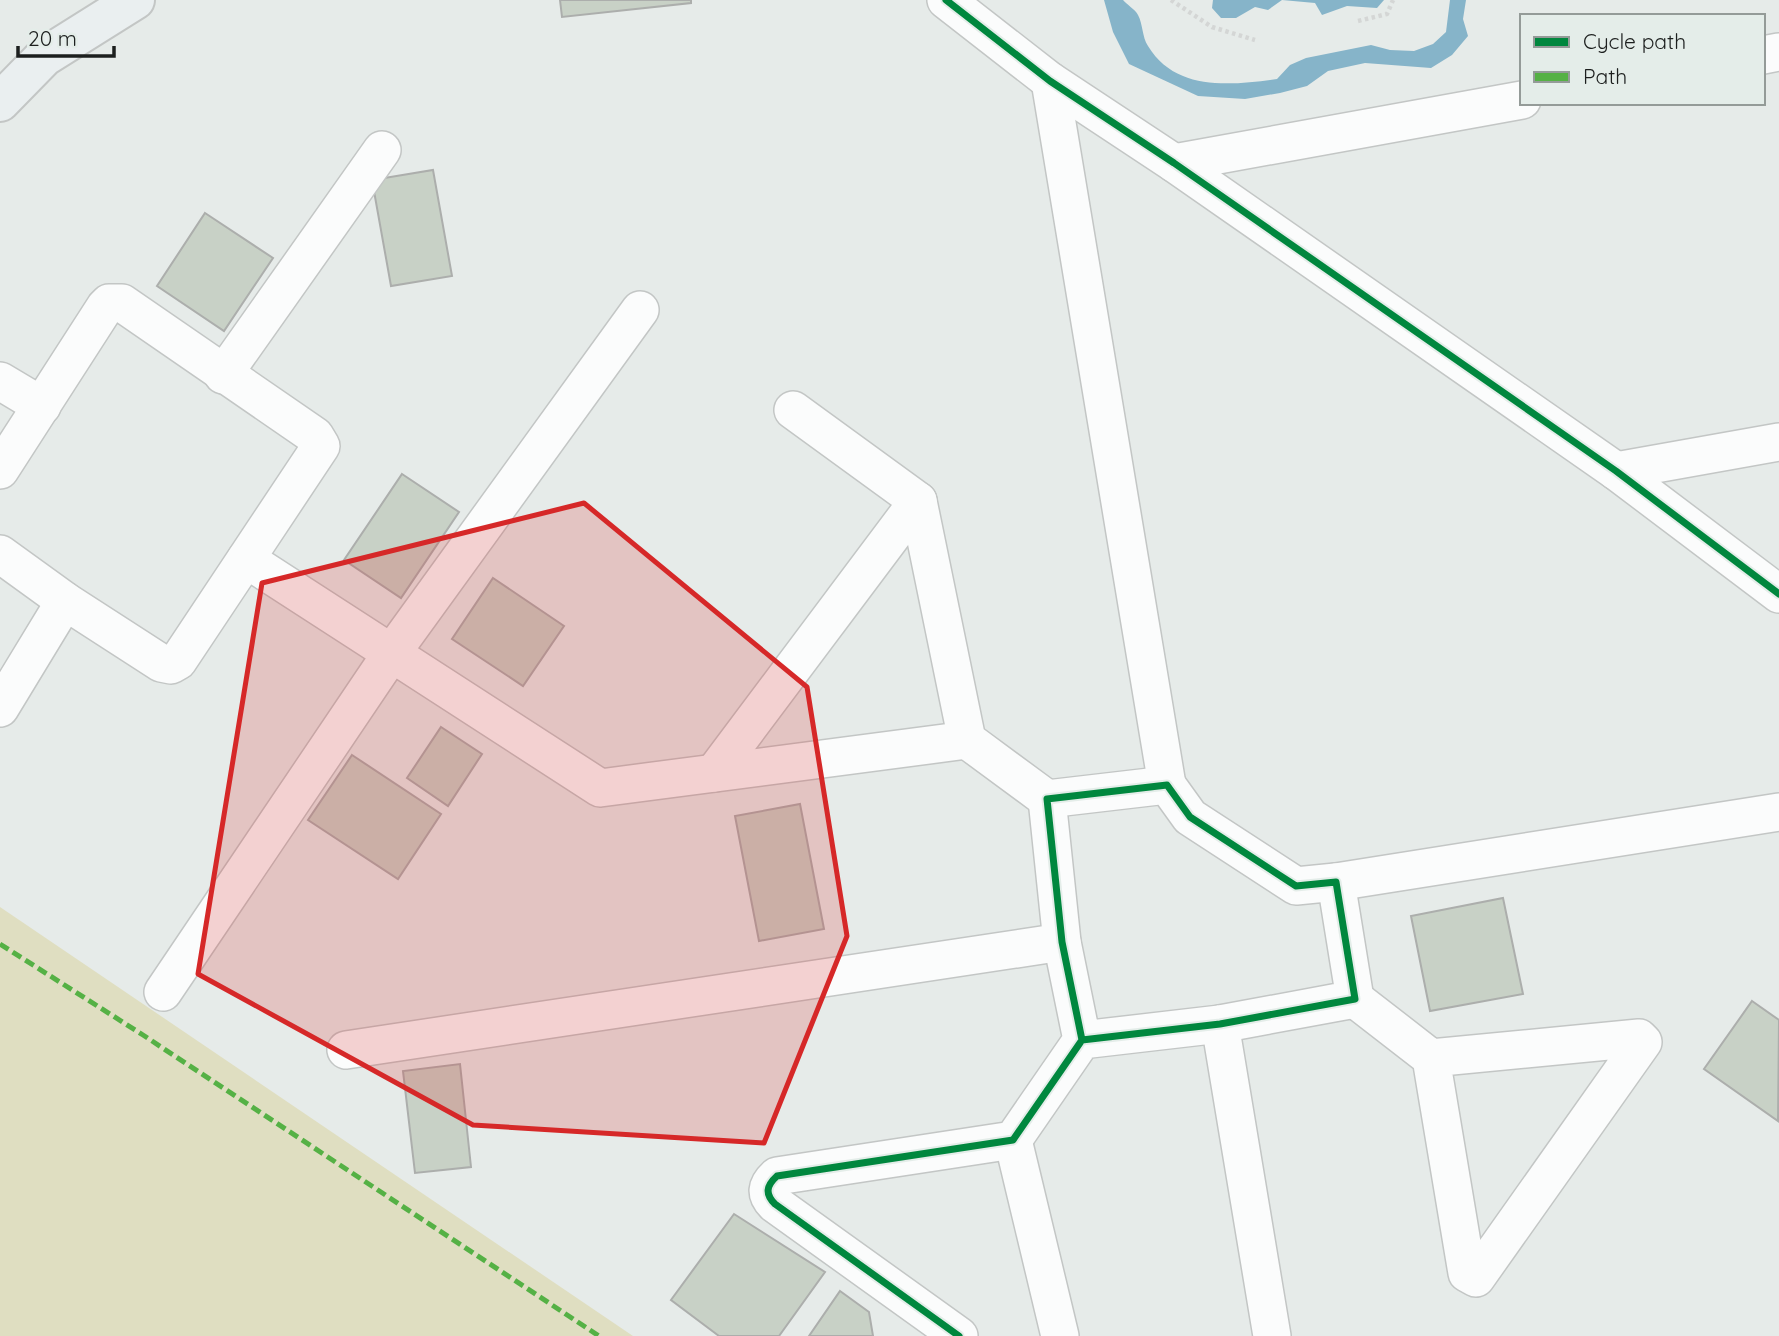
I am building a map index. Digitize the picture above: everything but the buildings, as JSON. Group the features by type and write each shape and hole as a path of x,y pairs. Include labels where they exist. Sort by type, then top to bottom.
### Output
{"street":[{"path":"0,102 44,57 135,0"},
{"path":"946,0 1050,81 1174,163 1616,471 1779,594"},
{"path":"1050,81 1167,785 1191,817 1296,886 1336,882 1779,812"},
{"path":"1174,163 1520,100"},
{"path":"223,375 382,150"},
{"path":"0,470 105,307 115,302 122,303 321,441 319,451 178,661 171,665 161,663 65,601 0,554"},
{"path":"163,992 391,654 640,310"},
{"path":"0,381 42,406"},
{"path":"793,410 918,501 967,740 1047,799 1167,785"},
{"path":"1616,471 1779,442"},
{"path":"714,773 918,501"},
{"path":"246,559 600,788 967,740"},
{"path":"0,708 65,601"},
{"path":"959,1336 775,1204 767,1194 768,1187 777,1176 1013,1140 1082,1040 1062,942 1047,799"},
{"path":"1336,882 1355,999 1431,1058 1466,1273 1476,1278 1643,1042 1639,1038 1431,1058"},
{"path":"346,1050 1062,942"},
{"path":"1082,1040 1220,1024 1355,999"},
{"path":"1220,1024 1272,1336"},
{"path":"1013,1140 1060,1336"}],"path":[{"path":"1171,0 1212,27 1255,40"},
{"path":"1358,21 1387,14 1393,0"}],"highlighted area":[{"path":"584,503 807,687 847,936 764,1143 473,1125 198,974 262,583"}],"green space":[{"path":"0,907 633,1336 0,1336"}],"water":[{"path":"1104,0 1123,0 1135,11 1148,46 1160,61 1189,78 1206,82 1241,83 1277,79 1290,65 1306,58 1371,45 1390,50 1414,51 1433,44 1446,32 1450,0 1466,0 1463,19 1468,36 1452,55 1431,68 1365,63 1328,71 1307,86 1280,93 1245,99 1198,96 1129,64 1113,32"},
{"path":"1213,0 1282,0 1268,10 1255,7 1236,18 1221,18 1212,8"},
{"path":"1282,0 1384,0 1377,8 1347,6 1322,15 1315,3"}],"marked path":[{"path":"0,944 143,1035 599,1336"}],"cycle path":[{"path":"946,0 1050,81 1174,163 1616,471 1779,594"},
{"path":"959,1336 775,1204 768,1190 777,1176 1013,1140 1082,1040 1062,942 1047,799 1167,785 1190,817 1296,886 1336,882 1355,999 1220,1024 1082,1040"}]}
